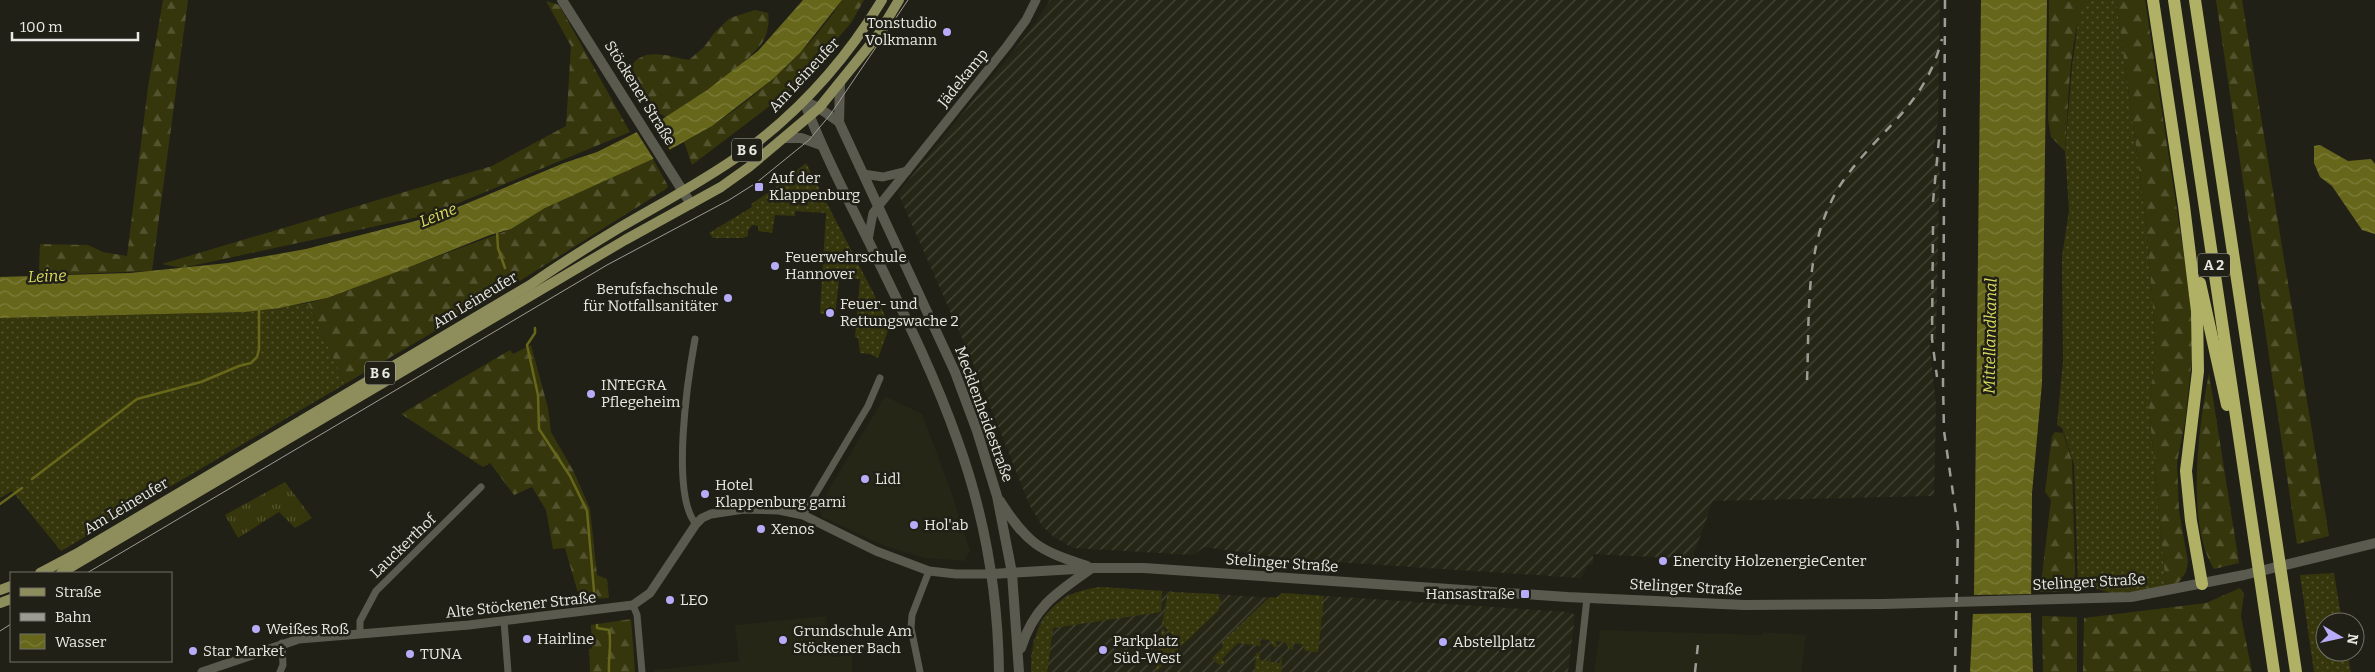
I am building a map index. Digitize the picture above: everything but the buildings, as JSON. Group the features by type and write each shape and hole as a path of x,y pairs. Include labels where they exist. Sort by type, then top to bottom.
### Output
{"highway":[{"path":"2153,0 2184,206 2198,340 2198,371 2186,471 2191,521 2202,584"},
{"name":"A 2","path":"2174,0 2274,672"},
{"name":"A 2","path":"2196,0 2296,672"},
{"path":"2184,206 2253,530"}],"main road":[{"name":"Stöckener Straße","path":"562,0 684,190 691,204"},
{"name":"Am Leineufer","path":"42,572 84,549 521,290 581,250 684,190 742,153 804,101 848,52 882,0"},
{"name":"Am Leineufer","path":"63,572 625,240 691,204 749,168 819,108 878,35 899,0"},
{"path":"839,122 840,83"},
{"path":"804,101 819,108 839,122"},
{"path":"804,101 821,146 905,318 957,439 977,505 991,574 996,610 999,672"},
{"name":"Mecklenheidestraße","path":"839,122 955,372 977,431 997,496 1012,573 1019,672"},
{"path":"785,138 801,138 821,146"},
{"path":"997,496 1016,527 1031,542 1055,556 1093,568"},
{"name":"Stelinger Straße","path":"991,574 1093,568 1144,568 1587,598 1744,605 2052,600 2131,597 2244,575 2375,543"},
{"path":"1019,655 1027,630 1048,600 1093,568"}],"street":[{"name":"Jädekamp","path":"868,240 870,220 878,207 1007,46 1026,20 1036,0"},
{"path":"863,174 883,177 907,171"},
{"path":"695,339 686,392 682,450 688,511 696,524"},
{"path":"803,515 868,406 880,378"},
{"name":"Lauckerthof","path":"360,633 360,621 376,591 463,507 481,487"},
{"path":"642,672 637,615 633,605 650,593 696,524 711,514 744,509 780,510 803,515 876,551 929,571 956,574 991,574"},
{"path":"920,672 911,628 912,615 929,571"},
{"path":"1579,672 1587,598"},
{"name":"Alte Stöckener Straße","path":"202,672 282,643 299,639 504,621 633,605"},
{"path":"504,621 508,672"},
{"path":"280,672 283,665 282,643"}],"shaded area":[{"path":"1050,0 1940,0 1938,119 1933,154 1940,156 1936,339 1929,339 1936,404 1934,496 1713,501 1692,559 1593,554 1593,565 1588,565 1581,578 1290,559 1204,547 1193,555 1073,548 1054,537 1042,526 1029,504 973,363 898,193 1031,29"},
{"path":"885,396 922,414 951,491 970,551 964,561 924,558 885,546 822,517 819,506"},
{"path":"1100,587 1276,598 1282,593 1569,612 1575,615 1568,672 1031,672 1031,649 1038,626 1047,613 1069,594"},
{"name":"Grundschule Am Stöckener Bach","path":"826,616 831,657 852,655 852,672 654,672 654,670 739,661 735,625"},
{"path":"1600,630 1763,635 1763,632 1806,635 1801,672 1594,672"}],"green space":[{"path":"163,0 188,0 152,271 46,275 39,270 40,244 88,245 103,252 127,256 148,87"},
{"path":"842,0 864,0 851,23 797,85 692,165 684,142 729,114 772,80 810,42"},
{"path":"2049,0 2085,0 2079,16 2072,54 2065,151 2051,137 2048,119"},
{"path":"2085,0 2116,0 2146,220 2156,348 2149,408 2166,587 2114,594 2078,583 2074,464 2062,428 2057,425 2063,361 2062,257 2069,210 2065,151 2072,67 2079,14"},
{"path":"2116,0 2145,0 2192,309 2193,350 2185,422 2177,462 2179,511 2188,562 2186,572 2179,582 2166,587 2149,408 2156,348 2146,220"},
{"path":"2216,0 2242,0 2329,536 2297,544"},
{"path":"546,1 559,5 630,132 432,214 182,268 162,264 492,166 566,126 571,46"},
{"path":"755,10 768,13 769,20 764,40 753,53 717,83 666,117 657,112 649,101 631,66 643,56 658,54 689,60 704,47 715,32 730,18"},
{"path":"653,159 668,186 666,189 515,284 345,384 308,303 327,298 511,229 545,208"},
{"path":"806,163 890,325 878,358 870,354 860,353 858,338 855,337 860,279 839,278 835,317 820,313 826,213 795,211 795,216 775,215 772,233 758,231 758,226 752,225 748,231 748,236 743,238 713,238 709,233 752,207 751,204 771,191"},
{"path":"308,303 345,384 61,551 12,491 0,498 0,318 245,312"},
{"path":"531,345 548,408 551,432 574,472 590,509 597,575 607,579 609,598 580,600 565,548 553,549 546,510 532,487 514,495 490,463 483,467 401,414 510,350 513,354"},
{"path":"2209,373 2239,563 2214,569 2205,549 2197,500 2201,419"},
{"path":"2055,432 2063,433 2072,460 2074,585 2070,591 2040,592 2051,500 2045,492 2052,436"},
{"path":"285,482 312,518 295,528 279,512 238,538 225,515"},
{"path":"2334,573 2340,612 2315,612 2315,662 2349,662 2351,672 2314,672 2300,575"},
{"path":"1100,587 1162,591 1161,612 1053,628 1047,672 1031,672 1035,640 1047,614 1056,604 1068,596 1082,590"},
{"path":"2240,588 2244,593 2241,616 2252,672 2083,672 2084,618 2206,603"},
{"path":"1168,592 1217,594 1221,601 1218,611 1182,645 1162,624"},
{"path":"1282,593 1324,596 1318,652 1305,651 1302,644 1291,643 1294,650 1289,649 1285,642 1275,641 1278,647 1274,647 1269,640 1259,639 1261,646 1238,643 1222,659 1226,664 1219,665 1212,658 1223,647 1222,642 1270,597 1276,598"},
{"path":"2042,616 2077,617 2077,672 2043,672"},
{"path":"631,619 635,672 590,672 591,625"},
{"path":"1162,628 1180,647 1156,672"},
{"path":"1256,653 1260,653 1260,660 1268,661 1271,655 1270,662 1279,663 1282,656 1281,672 1255,672"}],"water":[{"name":"Leine","path":"803,0 842,0 800,53 773,79 712,126 653,159 545,208 511,229 490,235 327,298 279,308 245,312 0,318 0,277 130,273 228,263 306,249 439,215 564,163 597,152 661,120 707,90 758,51"},
{"name":"Mittellandkanal","path":"1981,0 2047,0 2042,383 2032,493 2031,616 2033,672 1970,672 1974,592"},
{"path":"2320,145 2348,161 2371,159 2375,164 2375,234 2362,230 2332,186 2320,177 2314,163 2314,146"}],"pier":[{"path":"652,122 671,152 655,161 636,131"},
{"path":"2034,594 2033,613 1971,614 1972,595"}],"waterway":[{"path":"497,231 498,248 505,268"},
{"path":"32,479 137,399 201,382 251,363 257,357 259,349 259,308"},
{"path":"535,328 535,333 527,345 538,395 539,429 570,476 587,511 595,602"},
{"path":"0,504 22,488"},
{"path":"597,625 597,628 609,630 609,672"}],"tram line":[{"path":"89,572 607,265 729,200 756,183 809,140 830,115 908,0"},
{"path":"0,631 10,625"}],"railway":[{"path":"1945,0 1943,384 1944,431 1958,528 1955,672"},
{"path":"1807,380 1811,278 1821,228 1830,204 1843,181 1857,163 1913,100 1934,63 1942,39"},
{"path":"1933,202 1939,139"},
{"path":"1933,226 1932,339 1937,377"},
{"path":"1695,672 1698,644"}],"place":[{"name":"Tonstudio Volkmann","path":"947,32"},
{"name":"Auf der Klappenburg","path":"759,187"},
{"name":"Feuerwehrschule Hannover","path":"775,266"},
{"name":"Berufsfachschule für Notfallsanitäter","path":"728,298"},
{"name":"Feuer- und Rettungswache 2","path":"830,313"},
{"name":"INTEGRA Pflegeheim","path":"591,394"},
{"name":"Lidl","path":"865,479"},
{"name":"Hotel Klappenburg garni","path":"705,494"},
{"name":"Hol'ab","path":"914,525"},
{"name":"Xenos","path":"761,529"},
{"name":"Enercity HolzenergieCenter","path":"1663,561"},
{"name":"Hansastraße","path":"1525,594"},
{"name":"LEO","path":"670,600"},
{"name":"Weißes Roß","path":"256,629"},
{"name":"Hairline","path":"527,639"},
{"name":"Grundschule Am Stöckener Bach","path":"783,640"},
{"name":"Abstellplatz","path":"1443,642"},
{"name":"Parkplatz Süd-West","path":"1103,650"},
{"name":"Star Market","path":"193,651"},
{"name":"TUNA","path":"410,654"}]}
